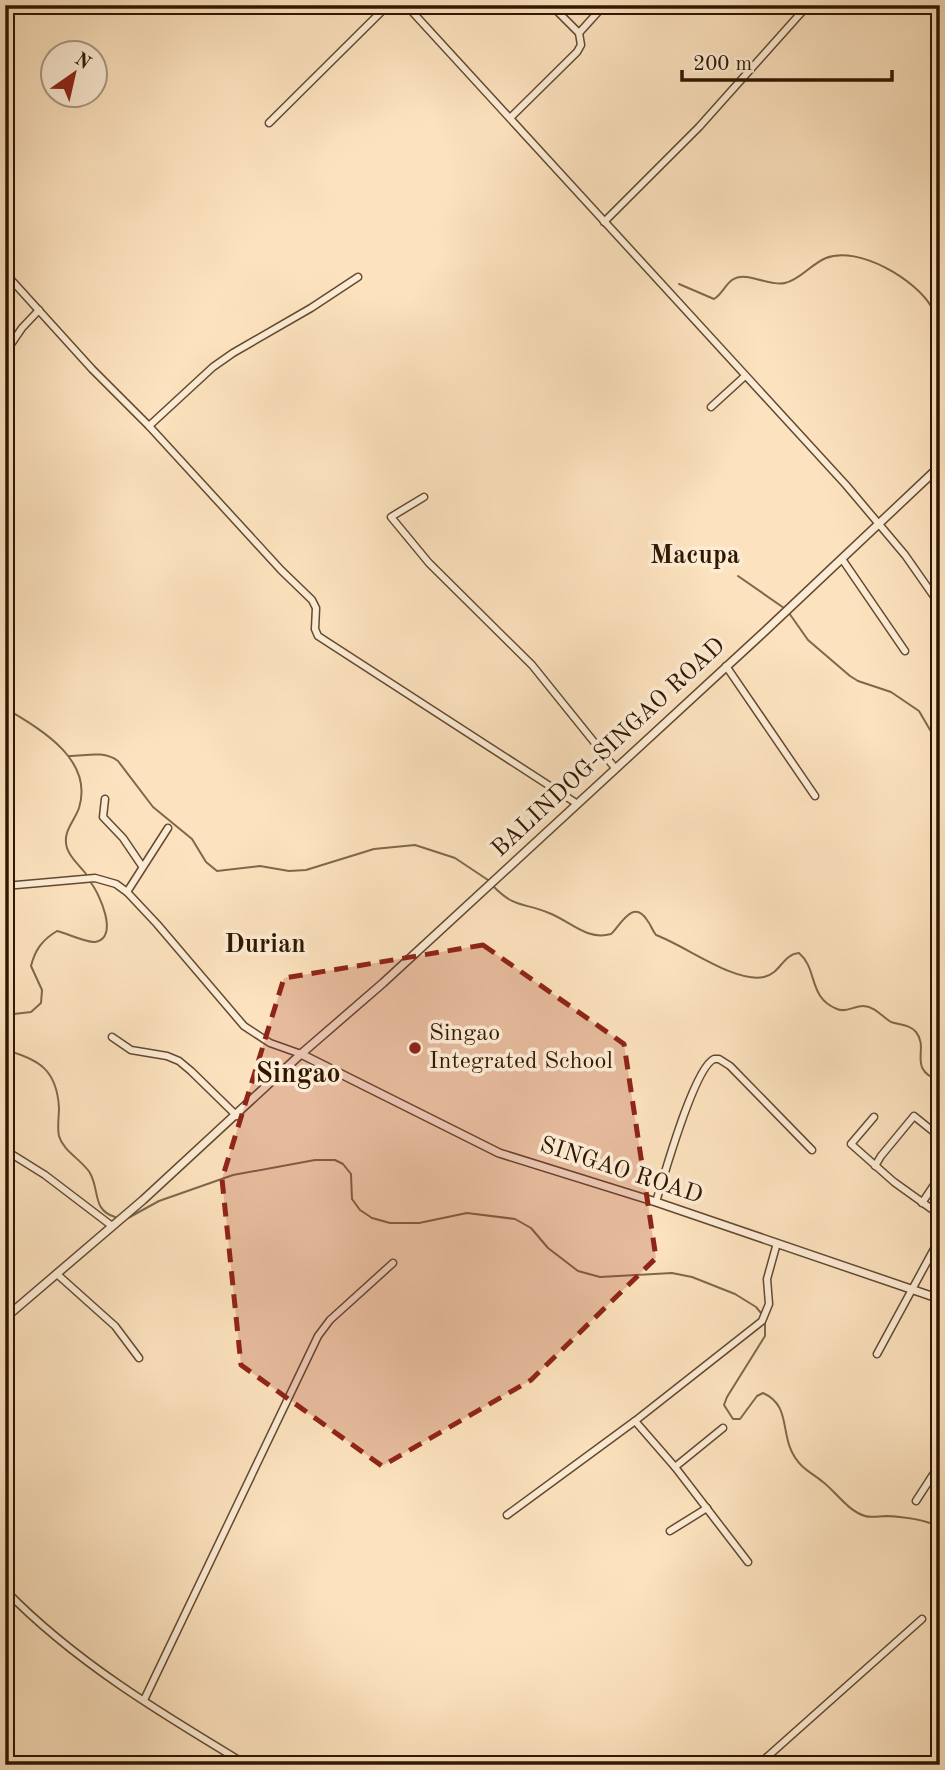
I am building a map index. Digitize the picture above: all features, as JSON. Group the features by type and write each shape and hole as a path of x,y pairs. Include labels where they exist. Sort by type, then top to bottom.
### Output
{"street":[{"path":"269,123 388,5"},
{"path":"406,5 879,524 913,565 940,605"},
{"path":"510,118 577,52 582,41 579,33 551,5"},
{"path":"604,222 699,127 808,5"},
{"path":"579,33 598,12"},
{"path":"5,273 92,369 312,600 316,608 315,629 318,636 576,803"},
{"path":"149,426 213,367 358,277"},
{"path":"5,353 22,328 39,310"},
{"path":"711,407 745,376"},
{"name":"BALINDOG-SINGAO ROAD","path":"5,1318 58,1275 393,974 940,466"},
{"path":"424,497 391,517 429,563 508,638 615,768"},
{"path":"842,559 905,652"},
{"path":"726,666 815,796"},
{"path":"105,799 103,817 123,838 142,866"},
{"path":"127,892 168,828"},
{"path":"5,886 95,878 116,884 157,924 244,1026 270,1043 301,1054"},
{"path":"112,1037 131,1051 167,1056 179,1061 237,1116"},
{"name":"SINGAO ROAD","path":"301,1054 479,1144 517,1159 656,1202 940,1299"},
{"path":"656,1202 693,1092 706,1065 714,1059 730,1066 812,1150"},
{"path":"875,1166 914,1116 940,1137"},
{"path":"874,1117 851,1144 875,1166 940,1215"},
{"path":"5,1150 45,1175 112,1226"},
{"path":"922,1203 940,1176"},
{"path":"877,1354 940,1238"},
{"path":"507,1515 635,1421 762,1321 769,1304 767,1279 777,1243"},
{"path":"144,1700 318,1336 330,1320 393,1263"},
{"path":"58,1275 115,1326 139,1357"},
{"path":"635,1421 675,1467 747,1562"},
{"path":"675,1467 723,1428"},
{"path":"916,1501 940,1464"},
{"path":"670,1531 707,1508"},
{"path":"5,1590 56,1639 144,1700 247,1765"},
{"path":"758,1765 922,1619"}],"highlighted area":[{"path":"483,945 624,1044 656,1258 531,1380 382,1466 241,1365 222,1179 284,978"}],"waterway":[{"path":"679,284 714,299 738,277 778,284 796,279 826,258 854,256 870,261 900,276 914,287 932,308 940,366"},
{"path":"738,576 784,608"},
{"path":"789,613 808,640 850,676 891,692 919,711 940,747"},
{"path":"5,708 48,736 71,760 79,775 82,790 79,808 67,832 66,842 70,855 86,874"},
{"path":"69,756 100,755 118,761 153,807 192,839 206,862 217,871 260,866 289,871 306,870 374,849 415,845 455,858 488,880"},
{"path":"5,1015 31,1012 41,1003 42,990 31,966 40,946 52,934 57,931 91,942 102,939 107,924 99,896 91,883"},
{"path":"494,887 514,902 557,916 594,935 611,934 627,916 637,912 647,920 656,935 739,975 764,977 774,972 789,957 799,953 809,967 817,991 828,1004 844,1010 867,1006 891,1022 913,1029 920,1038 920,1058 924,1071 940,1081"},
{"path":"5,1050 36,1062 50,1075 58,1095 58,1133 61,1141 90,1173 103,1210 115,1217"},
{"path":"128,1218 159,1201 233,1175 315,1160 335,1160 343,1164 351,1174 352,1199 360,1210 372,1218 390,1223 419,1223 467,1213 515,1219 531,1228 548,1248 578,1271 600,1277 672,1273 692,1277 735,1294 761,1313"},
{"path":"765,1321 765,1336 724,1405 733,1419 740,1419 757,1396 763,1393 779,1407 794,1456 804,1468 853,1510 867,1517 907,1518 940,1527"}],"place":[{"name":"Singao Integrated School","path":"415,1048"}],"district":[{"name":"Macupa","path":"695,556"},
{"name":"Durian","path":"265,945"},
{"name":"Singao","path":"298,1075"}]}
